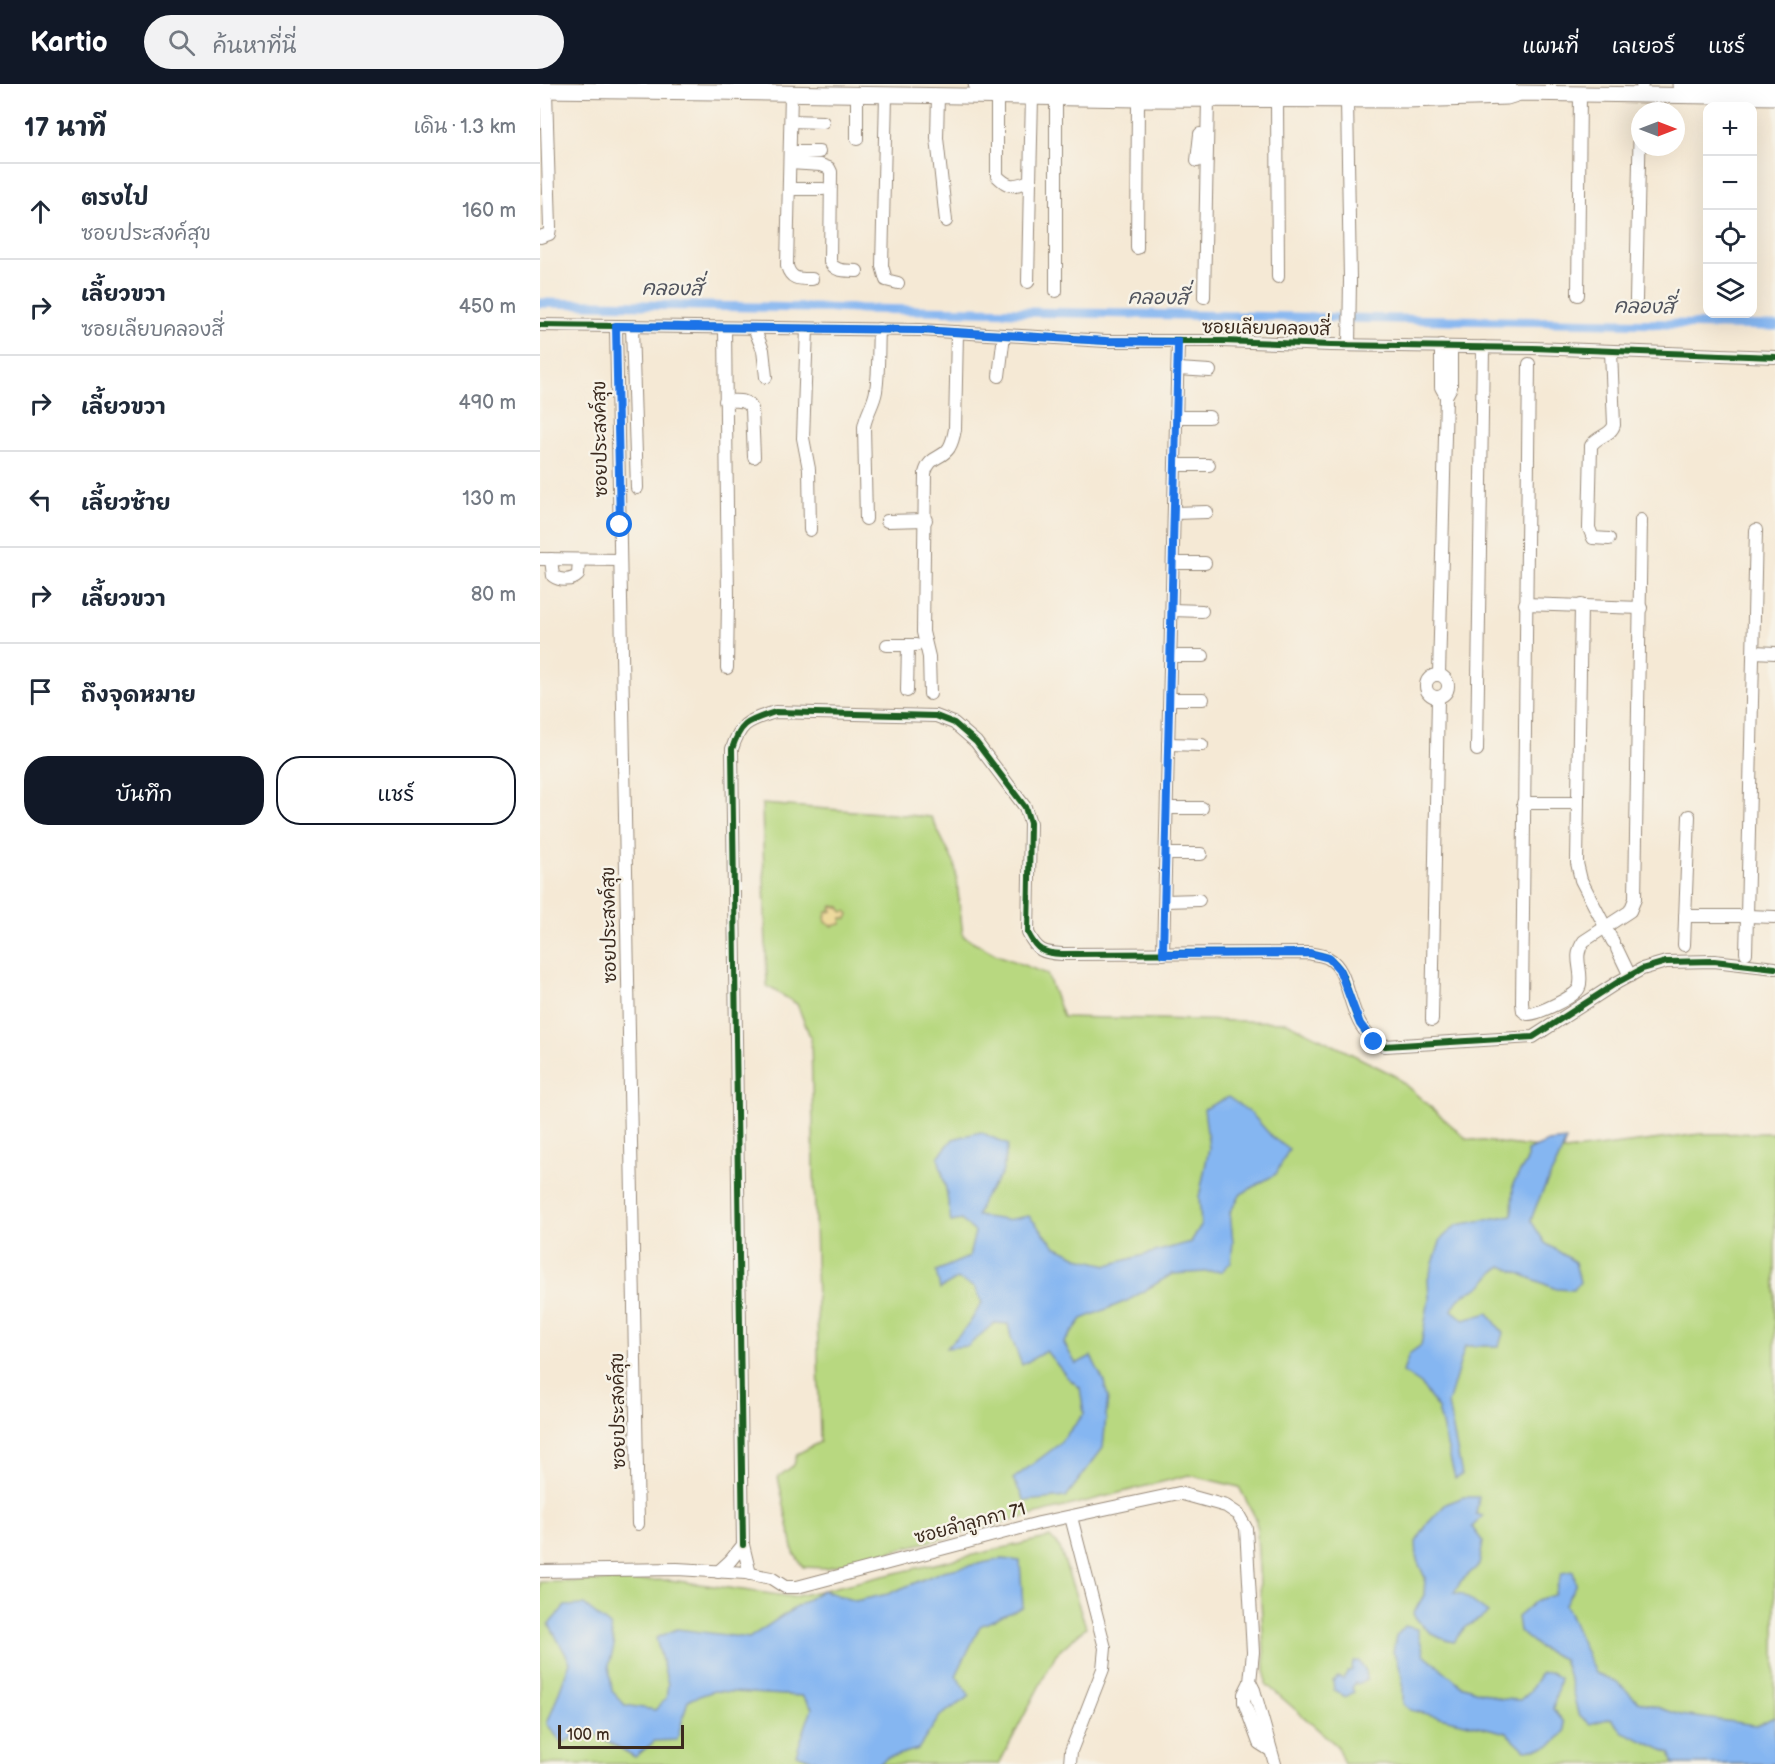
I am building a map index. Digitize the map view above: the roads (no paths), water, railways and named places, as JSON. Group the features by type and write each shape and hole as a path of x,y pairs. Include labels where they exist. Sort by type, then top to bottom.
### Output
{"main road":[{"path":"976,84 1034,88 1072,85 1207,92 1509,84"},
{"path":"1515,84 1714,93 1775,86"},
{"path":"1347,90 1418,100 1508,97 1520,93 1580,87"},
{"path":"543,91 886,94 945,91 997,97 1034,88 1056,97 1137,90"},
{"path":"1714,93 1730,102 1775,97"}],"street":[{"path":"1578,295 1580,87"},
{"path":"1028,282 1034,88"},
{"path":"1137,90 1137,248"},
{"path":"1278,90 1278,277"},
{"path":"1347,90 1349,340"},
{"path":"540,237 549,234 550,228 543,91"},
{"path":"945,91 937,138 946,221"},
{"path":"1197,161 1207,92"},
{"path":"1204,297 1207,92"},
{"path":"791,93 788,266 790,274 795,278 812,279"},
{"path":"856,139 857,94"},
{"path":"886,94 882,266 886,280 898,283"},
{"path":"997,97 997,176 1005,184 1015,186 1030,181"},
{"path":"1056,97 1056,291"},
{"path":"791,120 823,122"},
{"path":"790,157 819,152"},
{"path":"1636,300 1639,156"},
{"path":"790,157 829,168 831,172 830,262 832,267 839,270 857,271"},
{"path":"790,189 823,189"},
{"name":"ซอยเลียบคลองสี่","path":"540,325 879,329 1106,341 1349,340 1446,347 1775,357"},
{"name":"ซอยประสงค์สุข","path":"616,326 638,1524"},
{"path":"632,327 637,488"},
{"path":"724,328 727,668"},
{"path":"754,328 763,350 766,377"},
{"path":"807,328 803,438 809,469 810,530"},
{"path":"866,519 864,427 876,390 879,329"},
{"path":"930,694 928,657 923,632 925,485 927,465 948,449 955,429 957,332"},
{"path":"999,376 1004,335"},
{"path":"1163,954 1178,342"},
{"path":"1432,1020 1438,698 1429,694 1426,686 1430,678 1439,675 1446,396 1440,387 1446,347"},
{"path":"1477,750 1483,347"},
{"path":"1609,539 1593,538 1589,528 1592,444 1612,430 1614,425 1611,351"},
{"path":"1529,364 1522,1004 1526,1013 1532,1015 1576,991 1580,982 1578,956 1580,946 1584,941 1630,911 1635,899 1641,520"},
{"path":"1178,369 1210,371"},
{"path":"725,401 742,401 750,404 754,457"},
{"path":"1176,417 1209,417"},
{"path":"1175,465 1209,465"},
{"path":"1174,513 1207,512"},
{"path":"887,521 926,520"},
{"path":"1746,953 1756,531"},
{"path":"579,560 578,574 569,579 556,579 545,560 579,560 620,560"},
{"path":"1173,563 1205,563"},
{"path":"1525,604 1641,608"},
{"path":"1581,605 1577,803 1579,873 1630,976"},
{"path":"1172,610 1202,612"},
{"path":"887,645 925,645"},
{"path":"907,691 908,645"},
{"path":"1754,652 1775,653"},
{"path":"1170,656 1203,656"},
{"path":"1170,699 1203,699"},
{"path":"750,1574 743,1545 732,749 738,731 753,720 775,712 936,716 954,723 976,742 1025,807 1030,822 1028,933 1034,945 1044,953 1310,953 1329,958 1339,969 1360,1024 1367,1035 1374,1042 1385,1046 1521,1040 1533,1037 1642,969 1666,962 1714,961 1775,968"},
{"path":"1168,744 1202,745"},
{"path":"1523,803 1577,803"},
{"path":"1167,808 1202,808"},
{"path":"1684,945 1689,816"},
{"path":"1166,854 1202,854"},
{"path":"1165,901 1199,900"},
{"path":"1685,916 1775,917"},
{"name":"ซอยลำลูกกา 71","path":"540,1571 677,1569 750,1574 771,1578 785,1587 797,1587 1040,1523 1179,1493 1226,1506 1238,1514 1246,1528 1252,1636 1250,1682 1254,1690 1257,1724 1269,1739 1275,1764"},
{"path":"1070,1764 1071,1751 1103,1669 1106,1648 1071,1517"},
{"path":"718,1572 743,1545"}],"water":[{"path":"1228,1097 1251,1113 1273,1138 1289,1149 1276,1174 1241,1194 1230,1212 1233,1242 1231,1262 1222,1271 1172,1274 1129,1300 1082,1319 1064,1343 1076,1364 1091,1356 1104,1382 1108,1397 1103,1448 1066,1497 1025,1501 1013,1479 1058,1445 1084,1414 1080,1388 1067,1377 1046,1351 1022,1365 1008,1324 994,1323 968,1346 946,1348 967,1327 982,1303 975,1287 957,1279 940,1289 936,1271 969,1257 975,1232 961,1220 951,1222 938,1157 953,1139 981,1132 1008,1145 1002,1174 983,1199 977,1216 1006,1220 1029,1216 1055,1246 1082,1259 1108,1265 1191,1242 1201,1225 1199,1197 1209,1148 1204,1109"},
{"path":"1566,1140 1531,1221 1545,1243 1575,1262 1580,1282 1573,1290 1556,1289 1502,1266 1480,1287 1464,1294 1456,1302 1452,1310 1464,1320 1488,1313 1503,1333 1499,1346 1465,1346 1448,1404 1462,1475 1455,1478 1438,1409 1421,1384 1403,1372 1409,1354 1421,1345 1429,1299 1428,1279 1441,1239 1457,1225 1512,1215 1513,1184 1527,1160 1527,1151 1548,1142"},
{"path":"1464,1497 1479,1497 1476,1514 1483,1516 1472,1527 1483,1542 1479,1565 1461,1581 1454,1593 1462,1594 1488,1613 1465,1627 1454,1642 1431,1633 1413,1614 1424,1595 1425,1578 1417,1560 1416,1542 1428,1523 1446,1504"},
{"path":"1002,1559 1020,1561 1023,1607 980,1626 956,1676 970,1696 940,1716 918,1749 887,1758 879,1764 826,1764 796,1754 812,1708 802,1696 714,1691 688,1700 677,1740 655,1741 635,1757 589,1730 562,1743 547,1724 570,1662 549,1624 565,1606 584,1605 610,1626 614,1646 609,1665 612,1691 625,1705 655,1710 666,1699 668,1684 656,1638 677,1629 749,1638 822,1590 855,1601 888,1594 943,1571"},
{"path":"1573,1571 1576,1584 1565,1604 1595,1673 1617,1682 1638,1701 1681,1715 1756,1725 1775,1717 1775,1764 1674,1764 1670,1753 1623,1732 1611,1718 1590,1724 1578,1714 1563,1659 1540,1648 1519,1631 1517,1617 1537,1600 1554,1595 1562,1573"},
{"path":"1405,1626 1417,1629 1424,1654 1461,1685 1501,1699 1520,1700 1530,1691 1541,1673 1550,1672 1560,1678 1553,1709 1564,1722 1565,1731 1548,1746 1525,1750 1507,1733 1410,1710 1403,1704 1401,1671 1393,1652 1396,1636"},
{"path":"1359,1661 1366,1671 1367,1680 1355,1683 1352,1688 1354,1692 1345,1697 1334,1690 1333,1681 1338,1677 1344,1679 1347,1672 1352,1670 1353,1662"}],"waterway":[{"name":"คลองสี่","path":"540,303 1775,326"}]}
